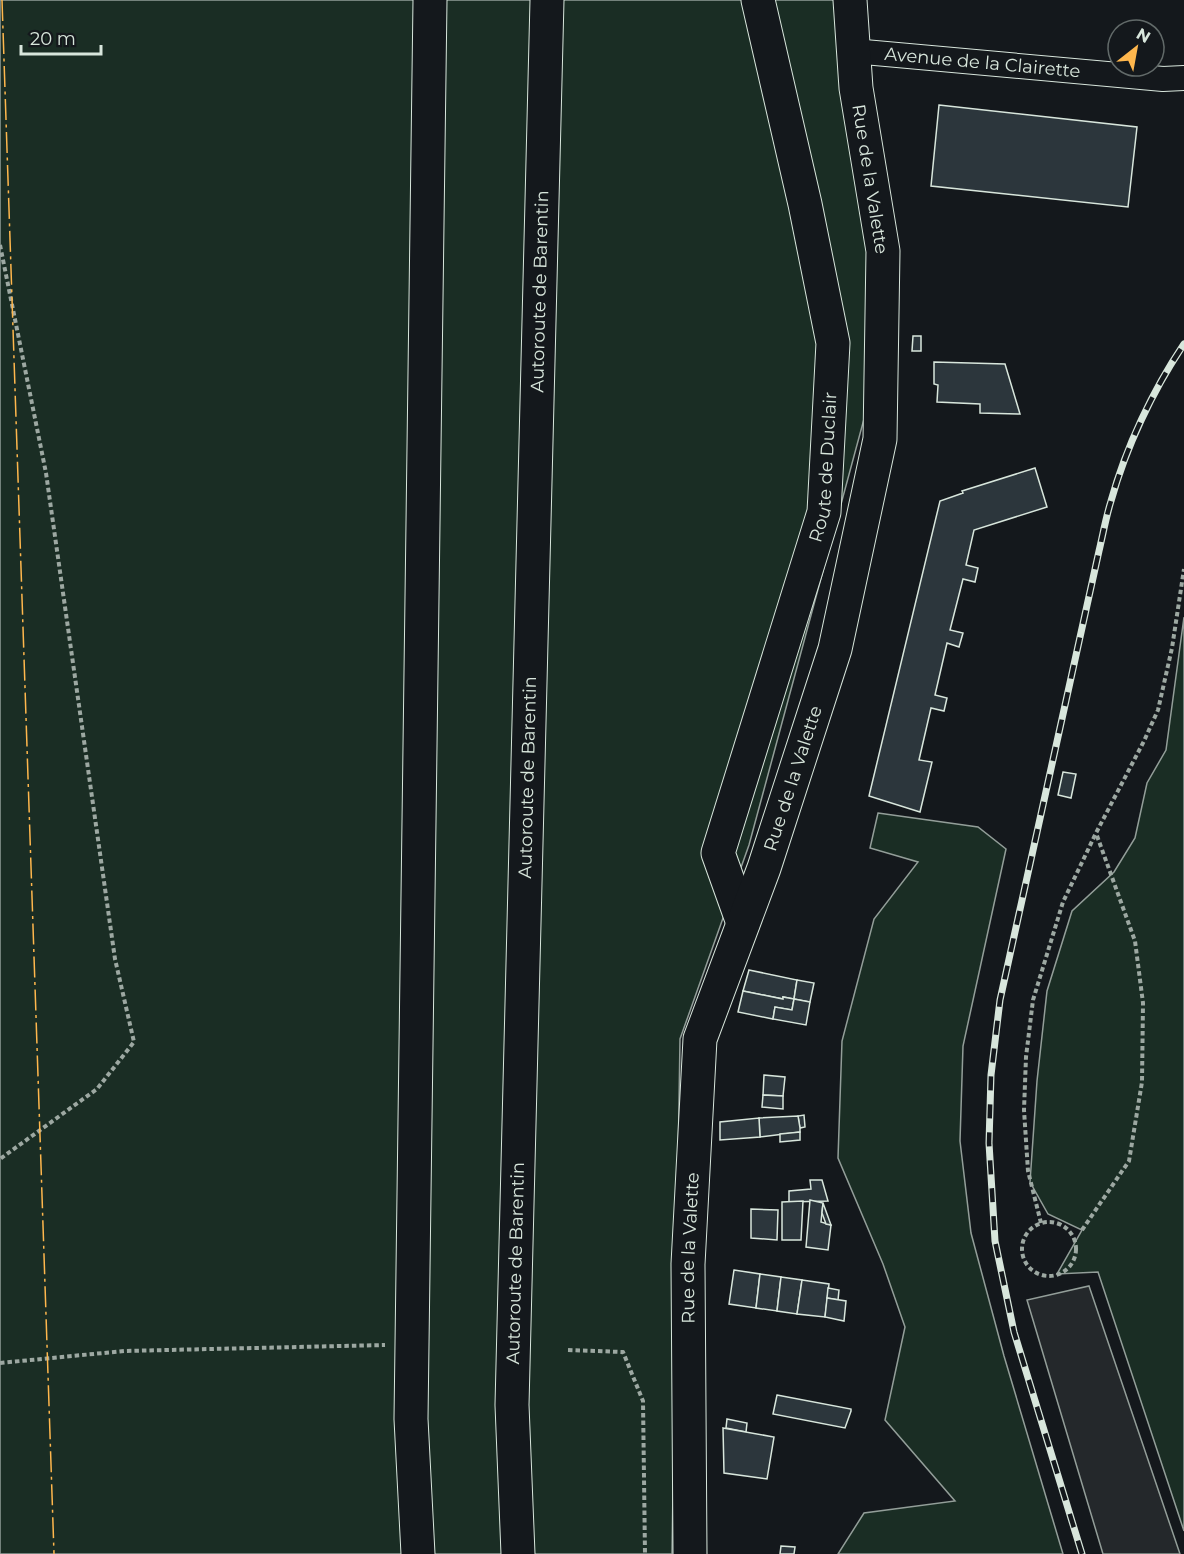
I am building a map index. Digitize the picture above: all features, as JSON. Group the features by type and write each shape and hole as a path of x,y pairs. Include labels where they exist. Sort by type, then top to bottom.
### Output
{"main road":[{"path":"418,1554 411,1419 430,0"},
{"name":"Autoroute de Barentin","path":"518,1554 512,1405 546,0"},
{"name":"Route de Duclair","path":"743,923 718,852 824,512 833,343 805,204 758,0"},
{"name":"Rue de la Valette","path":"690,1554 688,1264 700,1039 764,868 835,649 880,439 883,251 856,88 850,0"}],"street":[{"name":"Avenue de la Clairette","path":"853,51 1163,79 1184,78"}],"path":[{"path":"0,245 46,473 115,959 134,1042 97,1089 0,1159"},
{"path":"1041,1223 1028,1171 1024,1110 1026,1057 1033,1000 1063,902 1158,710 1172,648 1184,568"},
{"path":"1082,1230 1129,1161 1142,1082 1143,1003 1135,941 1096,833"},
{"path":"1051,1222 1067,1229 1075,1245 1072,1263 1057,1274 1038,1273 1027,1264 1023,1256 1025,1236 1029,1230 1041,1223 1051,1222"},
{"path":"0,1363 124,1351 386,1345"},
{"path":"568,1350 623,1352 643,1401 645,1554"}],"green space":[{"path":"0,0 850,0 881,356 749,845 680,1039 672,1554 0,1554"},
{"path":"1184,617 1184,1531 1098,1272 1057,1274 1082,1230 1048,1214 1030,1182 1037,1081 1047,991 1072,911 1114,872 1135,838 1147,783 1166,750"},
{"path":"878,813 978,827 1006,849 963,1046 960,1141 971,1233 1004,1356 1063,1554 838,1554 864,1513 955,1501 885,1420 905,1327 883,1264 838,1158 842,1041 874,919 918,862 870,848"}],"shaded area":[{"path":"1089,1286 1180,1554 1103,1554 1027,1300"}],"building":[{"path":"939,105 1137,127 1128,207 931,186"},
{"path":"913,336 921,336 921,351 912,351"},
{"path":"934,362 1005,364 1020,414 980,413 980,404 937,402 938,385 934,384"},
{"path":"1035,468 1047,507 974,530 966,565 978,568 975,582 963,579 950,630 963,633 959,647 947,643 935,695 947,698 944,711 931,708 919,760 932,762 920,812 869,796 940,501 963,493 962,491"},
{"path":"1063,772 1076,774 1071,798 1058,795"},
{"path":"749,970 797,980 794,999 743,991"},
{"path":"797,980 814,983 810,1002 794,999"},
{"path":"743,991 794,999 792,1010 775,1007 773,1019 738,1012"},
{"path":"794,999 810,1002 806,1025 773,1019 775,1007 792,1010"},
{"path":"764,1075 785,1077 783,1096 763,1095"},
{"path":"763,1095 783,1096 783,1109 762,1107"},
{"path":"804,1115 805,1127 800,1128 798,1116"},
{"path":"798,1116 800,1132 760,1137 759,1118"},
{"path":"759,1118 760,1137 720,1140 720,1122"},
{"path":"800,1132 800,1140 780,1142 780,1134"},
{"path":"810,1180 822,1180 828,1201 789,1202 789,1191 811,1189"},
{"path":"810,1200 823,1203 821,1222 831,1225 828,1250 806,1247"},
{"path":"803,1201 801,1240 782,1240 782,1202"},
{"path":"823,1203 831,1225 826,1224 822,1213"},
{"path":"751,1209 778,1210 777,1240 751,1238"},
{"path":"734,1270 760,1274 756,1308 729,1304"},
{"path":"760,1274 781,1277 777,1311 756,1308"},
{"path":"781,1277 802,1280 797,1314 777,1311"},
{"path":"802,1280 829,1284 825,1317 797,1314"},
{"path":"828,1288 839,1290 838,1300 827,1298"},
{"path":"827,1298 846,1301 844,1321 825,1317"},
{"path":"777,1395 851,1409 851,1411 845,1428 773,1414"},
{"path":"727,1419 747,1423 746,1432 726,1428"},
{"path":"723,1428 774,1437 767,1479 724,1473"},
{"path":"781,1546 795,1547 794,1554 780,1554"}],"railway":[{"path":"1082,1554 1014,1332 995,1241 989,1143 991,1075 1000,1000 1108,513 1124,460 1141,420 1184,344"}],"power":[{"path":"2,0 54,1554"}]}
